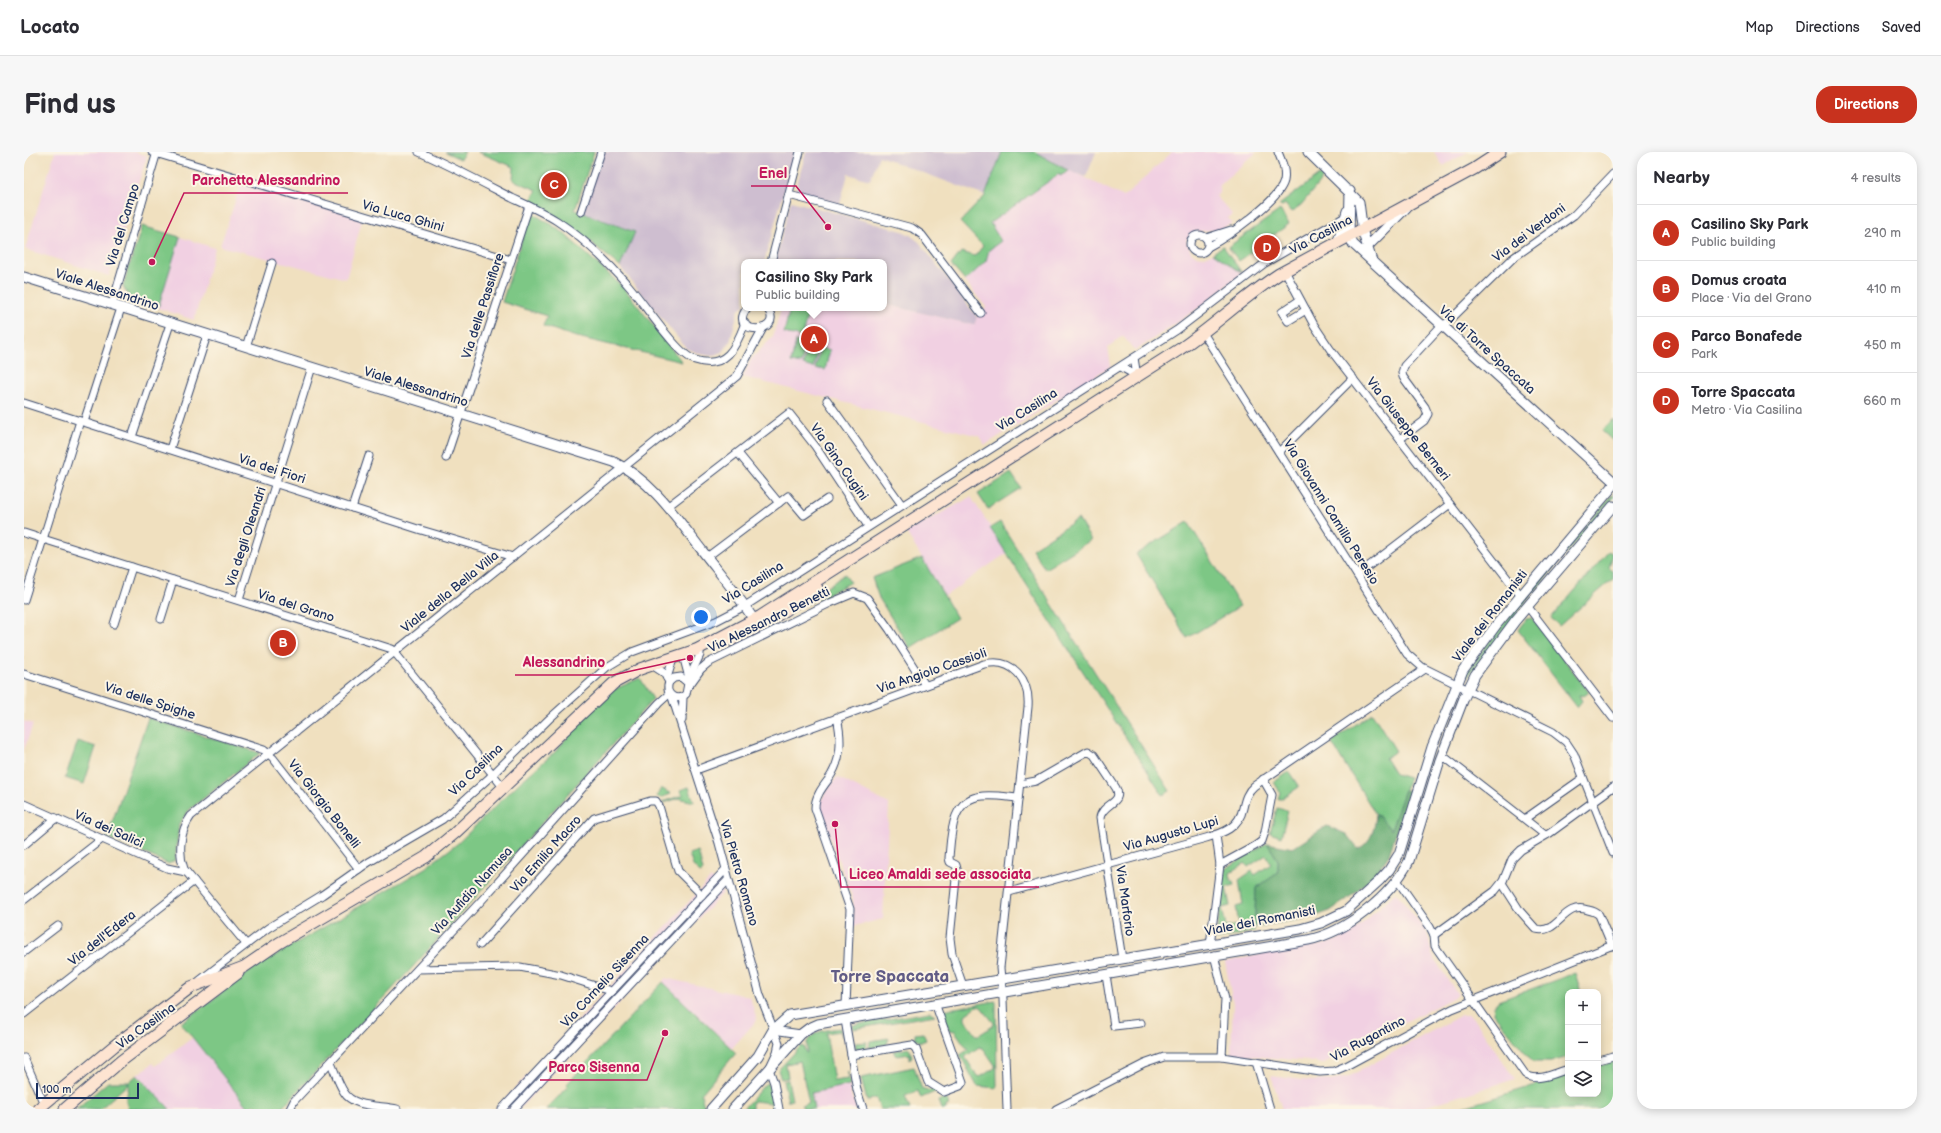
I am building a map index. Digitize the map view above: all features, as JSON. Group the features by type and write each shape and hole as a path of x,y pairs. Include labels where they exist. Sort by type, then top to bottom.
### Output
{"main road":[{"name":"Via Casilina","path":"65,1109 121,1061 220,988 244,967 279,944 418,862 456,832 609,687 631,673 700,648 754,620 1203,333 1260,287 1285,271 1500,152"},
{"name":"Via Casilina","path":"700,648 706,650 714,647 770,621 813,591 845,562"},
{"name":"Via Casilina","path":"41,1107 128,1034 191,987 244,967"}],"street":[{"path":"419,152 466,173 564,226 603,259 638,296 678,347 693,360 704,363 716,361 728,356 739,341 745,322 744,314 746,311"},
{"path":"581,212 601,152"},
{"path":"772,259 800,152"},
{"path":"1308,152 1350,191 1359,202 1367,247 1374,264"},
{"name":"Via Luca Ghini","path":"155,153 510,260"},
{"name":"Via del Campo","path":"24,600 82,422 116,306 155,153"},
{"path":"1235,229 1206,238 1198,235 1193,237 1190,242 1190,247 1193,252 1199,254 1204,252 1208,247 1222,239 1269,203 1279,192 1284,182 1285,172 1278,153"},
{"name":"Via dei Verdoni","path":"1400,439 1422,423 1428,414 1425,407 1404,379 1402,371 1441,326 1447,323 1513,258 1574,215 1613,174"},
{"path":"1349,236 1350,191"},
{"path":"789,195 912,228 922,235 981,313"},
{"path":"1338,242 1350,202"},
{"name":"Via Casilina","path":"1367,247 1412,202"},
{"name":"Via delle Passiflore","path":"446,458 529,206"},
{"name":"Via Casilina","path":"191,987 273,925 326,893 359,869 443,819 493,774 549,719 607,667 632,652 716,621 745,606 868,526 1121,367 1188,322 1257,268 1345,217"},
{"name":"Via di Torre Spaccata","path":"1349,236 1353,244 1374,264 1613,481"},
{"path":"1206,238 1209,243 1208,247"},
{"path":"246,347 272,263"},
{"name":"Via Giuseppe Berneri","path":"1285,271 1321,335 1521,596"},
{"name":"Viale Alessandrino","path":"24,276 170,324 614,462 624,467 648,485 668,507 745,606 754,620"},
{"path":"1300,300 1282,312 1288,321 1306,310"},
{"name":"Viale della Bella Villa","path":"194,881 186,872 182,861 182,832 195,812 737,376 770,318 768,311"},
{"path":"745,322 752,329 763,328"},
{"path":"132,437 170,324"},
{"name":"Via Giovanni Camillo Peresio","path":"1203,333 1407,654 1425,669 1468,689 1563,739 1571,749 1613,853"},
{"path":"170,449 207,335"},
{"path":"1134,358 1137,376"},
{"name":"Via degli Oleandri","path":"239,600 312,367"},
{"path":"1121,367 1137,376"},
{"path":"1279,452 1353,378"},
{"path":"827,400 902,505"},
{"name":"Via dei Fiori","path":"24,403 352,508 513,557"},
{"name":"Via Gino Cugini","path":"738,453 788,414 814,446 868,526"},
{"path":"668,507 738,453 779,503"},
{"path":"352,508 369,456"},
{"name":"Viale dei Romanisti","path":"711,1109 758,1056 773,1030 790,1015 1210,945 1321,923 1346,911 1380,881 1399,854 1426,762 1456,684 1474,653 1613,486"},
{"path":"707,557 788,496 804,515 827,499"},
{"path":"1357,575 1450,504"},
{"name":"Viale dei Romanisti","path":"733,1109 801,1034 816,1025 1308,940 1328,934 1342,927 1358,916 1397,880 1412,853 1442,754 1468,689 1483,663 1528,606 1613,506"},
{"name":"Via del Grano","path":"24,533 379,644 395,652 503,787"},
{"path":"114,624 132,567"},
{"path":"161,619 173,580"},
{"name":"Via Alessandro Benetti","path":"688,683 708,663 830,603 854,593 863,595 869,601 890,630 925,685"},
{"path":"1528,606 1613,718"},
{"path":"678,657 668,680 667,688 671,695 677,698 683,697 687,693 688,683 700,655 700,648"},
{"path":"678,657 688,683"},
{"name":"Via Angiolo Cassioli","path":"696,770 925,685 994,662 1006,664 1020,676 1027,686 1029,700 1009,892 1001,948 1006,1109"},
{"path":"652,665 662,672 668,680"},
{"name":"Via Augusto Lupi","path":"1009,892 1216,835 1228,830 1237,823 1242,816 1248,792 1263,779 1425,669"},
{"name":"Via delle Spighe","path":"24,674 269,753"},
{"path":"668,680 678,677 683,678 688,683"},
{"name":"Via Pietro Romano","path":"671,695 682,722 726,870 760,995 773,1030"},
{"name":"Via Aufidio Namusa","path":"291,1107 659,703 671,695"},
{"name":"Via Pietro Romano","path":"682,722 683,697"},
{"path":"837,717 841,741 838,760 833,773 818,795 815,808 850,909 846,1006"},
{"name":"Via Marforio","path":"1020,784 1033,783 1082,753 1088,751 1092,753 1118,794 1116,800 1102,810 1100,816 1122,959"},
{"name":"Via Giorgio Bonelli","path":"269,753 359,869"},
{"path":"1442,754 1526,818 1545,835"},
{"path":"1526,818 1583,778"},
{"path":"1220,865 1255,846 1264,837 1272,795 1263,779"},
{"path":"1434,935 1492,894 1502,883 1515,855 1613,787"},
{"path":"963,986 952,954 950,938 957,868 950,862 949,858 954,821 962,806 977,797 986,796 1018,798"},
{"name":"Via Emilio Macro","path":"480,945 594,818 650,801 656,801 659,806 679,873 702,896"},
{"name":"Via dei Salici","path":"24,804 167,868 186,872"},
{"path":"24,845 56,818"},
{"path":"1210,945 1220,865 1216,835"},
{"path":"24,900 102,840"},
{"name":"Via Cornelio Sisenna","path":"502,1109 726,870"},
{"name":"Via Cornelio Sisenna","path":"514,1109 728,880"},
{"path":"1397,880 1434,935 1435,946 1523,1071 1530,1077 1540,1077 1565,1070"},
{"path":"194,881 246,944"},
{"name":"Via dell'Edera","path":"24,1014 194,881"},
{"path":"1502,883 1520,911 1536,929 1548,928 1574,908 1580,907 1599,915 1613,946"},
{"path":"24,952 58,926"},
{"name":"Via Rugantino","path":"1056,1109 1155,1060 1168,1057 1222,1057 1320,1072 1334,1071 1438,1016 1613,946"},
{"path":"1214,956 1225,999 1222,1057"},
{"path":"418,968 520,967 561,975 611,991"},
{"path":"1106,975 1114,1026 1141,1023"},
{"path":"851,1055 912,1045 916,1049 929,1083 944,1092 960,1086 963,1082 935,1004"},
{"path":"844,1020 863,1109"},
{"path":"773,1030 801,1034"},
{"name":"Viale dei Romanisti","path":"769,1069 779,1047 773,1030"},
{"path":"1601,1059 1613,1056"},
{"path":"24,1058 41,1107"},
{"path":"1256,1062 1270,1109"},
{"path":"331,1063 343,1091 350,1098 375,1106 397,1109"},
{"path":"769,1069 774,1083 779,1109"}],"shaded area":[{"path":"55,152 135,152 147,156 109,276 25,249"},
{"path":"601,152 795,152 765,259 741,259 741,308 738,311 730,342 723,352 712,356 700,354 686,348 620,267 635,232 581,212"},
{"path":"806,152 1002,152 985,196 879,156 870,180 848,174 840,204 795,192"},
{"path":"1035,152 1096,152 1086,177 1069,171"},
{"path":"1172,152 1257,152 1220,184 1219,193 1216,196 1232,214 1228,218 1233,223 1219,229 1194,232 1186,240 1191,252 1197,256 1203,257 1213,253 1242,273 1197,309 1135,351 1123,336 1108,347 1111,366 985,445 979,436 743,377 751,359 773,337 780,311 887,311 887,305 974,325 977,317 986,307 965,281 986,261 989,250 1001,241 989,223 1059,174 1061,176 1070,170 1124,197"},
{"path":"1434,152 1468,152 1443,166"},
{"path":"242,181 363,217 346,279 220,246"},
{"path":"791,201 902,231 919,242 977,317 974,325 887,305 887,259 776,259"},
{"path":"180,237 215,248 194,320 158,308"},
{"path":"971,497 1007,553 945,596 906,532"},
{"path":"24,721 33,724 24,750"},
{"path":"837,777 889,804 883,919 854,926 853,899 820,810 820,805 825,793"},
{"path":"711,878 723,893 519,1109 496,1109"},
{"path":"1395,893 1397,893 1427,933 1432,955 1458,995 1322,1064 1308,1061 1231,1054 1233,1003 1225,962 1268,953 1326,944 1340,939 1354,931"},
{"path":"665,978 750,997 757,1020 732,1048 663,982"},
{"path":"1461,1015 1469,1015 1475,1020 1515,1079 1417,1109 1282,1109 1271,1076 1310,1081 1336,1080 1348,1077"},
{"path":"192,1038 249,1109 170,1109 137,1075 153,1063 155,1066"},
{"path":"850,1085 851,1096 857,1109 814,1109 811,1093"}],"green space":[{"path":"445,152 465,152 460,159"},
{"path":"478,152 594,152 575,210 635,232 620,267 579,232 531,200 537,190 513,180 514,167"},
{"path":"1002,152 1035,152 1069,171 1060,176 1059,174 990,223 1001,241 989,250 986,261 965,281 951,265 961,252 975,256 983,246 960,222 985,196"},
{"path":"1319,175 1323,178 1301,205 1291,212 1285,204 1281,207 1279,205"},
{"path":"1280,210 1289,224 1267,240 1273,252 1266,256 1259,247 1239,261 1228,247"},
{"path":"531,212 561,231 623,287 682,362 573,336 543,326 547,316 502,302"},
{"path":"142,226 180,237 158,308 130,299 123,286"},
{"path":"1223,246 1242,273 1213,253"},
{"path":"789,311 808,311 802,337 784,333"},
{"path":"796,341 806,344 801,364 791,362"},
{"path":"808,345 818,347 813,368 803,365"},
{"path":"820,348 830,350 825,370 815,368"},
{"path":"1613,419 1613,441 1602,431"},
{"path":"1011,473 1021,488 988,509 978,494"},
{"path":"1613,494 1613,498 1533,593 1531,590"},
{"path":"1078,519 1091,540 1045,569 1032,549"},
{"path":"1000,522 1170,791 1163,795 990,528"},
{"path":"1188,522 1240,606 1187,638 1136,554"},
{"path":"1609,551 1613,554 1609,568 1613,571 1613,579 1559,626 1551,618"},
{"path":"922,558 957,618 910,648 879,598 872,578"},
{"path":"845,574 850,583 805,605 809,600"},
{"path":"1529,594 1531,595 1468,676 1465,675 1486,645"},
{"path":"1532,618 1589,692 1584,696 1579,695 1582,701 1577,707 1518,630 1526,619"},
{"path":"640,678 653,699 411,969 281,1109 261,1109 254,1104 249,1109 181,1023 257,966 425,868 457,844 518,784 555,752 583,718 613,690"},
{"path":"1372,713 1396,751 1385,758 1395,774 1409,778 1391,830 1375,813 1331,742"},
{"path":"148,718 260,753 189,810 179,824 175,860 169,864 107,837"},
{"path":"78,741 96,747 84,784 65,778"},
{"path":"1289,772 1299,787 1281,799 1278,799 1280,792 1274,782"},
{"path":"689,787 694,802 679,798 664,803 662,802 683,795 680,790"},
{"path":"661,788 671,794 660,798 657,796"},
{"path":"1405,790 1409,791 1389,855 1375,875 1346,900 1330,911 1310,918 1255,927 1256,888 1278,873 1278,860 1267,843 1293,848 1327,826 1346,834 1358,849 1367,843 1372,834 1376,813 1391,830"},
{"path":"1277,808 1288,811 1281,837 1270,833"},
{"path":"1267,843 1278,860 1278,873 1256,888 1254,931 1216,940 1225,869","holes":["1266,855 1271,864 1255,875 1252,871 1239,880 1243,905 1236,907 1239,925 1226,927 1222,908 1230,906 1226,887 1235,885 1234,881 1231,881 1230,873 1245,863 1248,867"]},
{"path":"698,851 703,871 700,873 693,866 689,854"},
{"path":"1575,973 1580,989 1565,989 1565,1058 1551,1062 1533,1062 1493,1013 1494,1006 1498,1001"},
{"path":"663,982 736,1053 701,1094 704,1106 701,1109 546,1109 568,1087 566,1085"},
{"path":"996,1001 997,1088 977,1086 960,1055 968,1050 955,1031 949,1030 943,1010","holes":["977,1006 981,1007 994,1023 993,1026 979,1035 976,1035 965,1019 965,1015","979,1047 983,1048 995,1065 995,1068 980,1077 977,1076 965,1057"]},
{"path":"930,1012 935,1015 853,1029 853,1025"},
{"path":"840,1028 842,1037 840,1031 826,1033 834,1081 848,1079 848,1072 850,1085 811,1093 814,1109 803,1109 802,1105 809,1103 800,1061 786,1064 788,1078 781,1079 778,1070 801,1046 804,1047 807,1053 807,1042 813,1035 822,1031"},
{"path":"923,1033 926,1040 921,1042 915,1039 915,1034"},
{"path":"889,1038 887,1044 869,1048 870,1041"},
{"path":"867,1042 865,1048 856,1049 855,1043"},
{"path":"909,1048 912,1056 910,1059 909,1054 897,1056 894,1051"},
{"path":"1613,1062 1613,1109 1457,1109 1565,1076 1565,1097 1601,1097 1601,1065"},
{"path":"914,1067 922,1089 927,1091 934,1089 935,1092 921,1098 918,1091 905,1096 910,1109 880,1109 876,1098 867,1101 861,1078"},
{"path":"137,1075 170,1109 128,1109 126,1101 129,1083 100,1109 76,1109 108,1082 129,1082"},
{"path":"788,1080 792,1100 788,1101 783,1081"},
{"path":"766,1083 769,1084 774,1109 772,1109 771,1103 754,1101 752,1103 752,1109 743,1109"},
{"path":"947,1099 949,1105 946,1106 946,1109 941,1109 938,1101"}],"place":[{"name":"Parco Bonafede","path":"554,185"},
{"name":"Enel","path":"828,227"},
{"name":"Torre Spaccata","path":"1267,248"},
{"name":"Parchetto Alessandrino","path":"152,262"},
{"name":"Casilino Sky Park","path":"814,339"},
{"name":"Domus croata","path":"283,643"},
{"name":"Alessandrino","path":"690,658"},
{"name":"Liceo Amaldi sede associata","path":"835,824"},
{"name":"Parco Sisenna","path":"665,1033"}],"district":[{"name":"Torre Spaccata","path":"890,977"}]}
